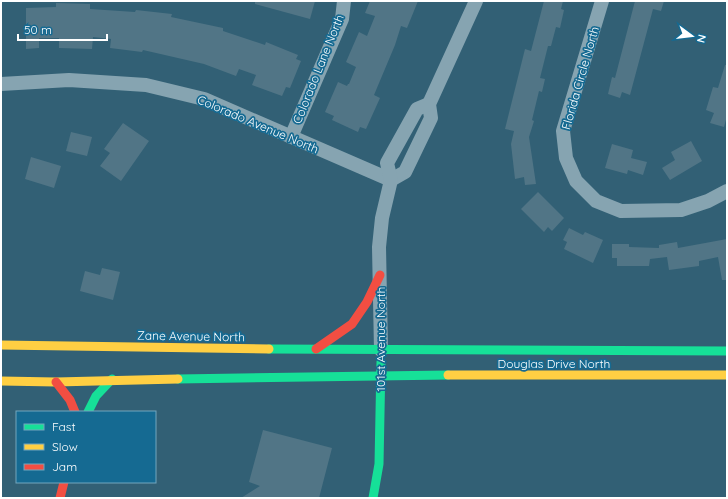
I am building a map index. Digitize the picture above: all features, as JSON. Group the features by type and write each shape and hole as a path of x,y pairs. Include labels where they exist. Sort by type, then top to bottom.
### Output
{"main road":[{"path":"316,349 352,324 367,302 380,275"},
{"name":"Zane Avenue North","path":"1,345 381,350"},
{"name":"Douglas Drive North","path":"381,350 727,351"},
{"name":"101st Avenue North","path":"373,498 379,464 381,350"},
{"path":"1,381 56,382 112,379 381,375"},
{"name":"Douglas Drive North","path":"381,375 727,375"},
{"path":"88,411 96,396 112,379"},
{"path":"56,382 70,400 75,411"},
{"path":"60,498 64,483"}],"street":[{"name":"Colorado Lane North","path":"291,137 342,19 344,1"},
{"name":"101st Avenue North","path":"391,180 405,172 431,118 429,104 476,1"},
{"name":"Florida Circle North","path":"602,1 564,131 566,158 576,181 596,201 622,211 681,210 708,201 727,191"},
{"name":"Colorado Avenue North","path":"1,84 69,80 146,85 204,99 391,180"},
{"name":"101st Avenue North","path":"381,350 381,233 391,180 387,163 417,109 429,104"}],"building":[{"path":"255,1 315,1 310,19 255,4"},
{"path":"370,1 418,1 407,28 401,26 395,45 374,95 380,98 366,129 360,127 358,132 332,120 334,116 325,112 338,82 347,86 356,67 346,62 359,32 367,36 375,16 365,13"},
{"path":"544,1 563,1 561,9 564,10 560,28 556,27 551,46 548,46 540,78 545,79 542,92 539,91 532,120 534,121 529,137 536,184 525,185 524,177 515,179 511,144 514,131 505,129 525,49 531,51"},
{"path":"635,1 664,1 661,11 653,9 630,95 622,92 620,98 608,94 612,77 615,78"},
{"path":"56,3 90,4 90,9 135,12 136,10 172,14 171,17 223,28 223,31 265,45 266,42 298,55 296,59 301,61 290,88 286,87 282,96 252,85 256,75 239,69 236,76 204,64 143,50 142,52 110,48 111,39 93,37 92,49 59,48 59,38 39,38 39,48 26,49 26,8 56,7"},
{"path":"725,65 727,65 727,116 724,127 710,123 714,113 706,110 713,87 718,88"},
{"path":"123,123 149,141 121,181 100,166 110,153 104,149"},
{"path":"71,132 92,137 87,156 66,151"},
{"path":"691,141 702,161 670,180 662,168 675,160 671,152"},
{"path":"612,144 633,150 631,158 647,162 643,175 628,170 627,174 605,168"},
{"path":"31,157 61,166 54,188 25,179"},
{"path":"538,192 564,218 552,231 548,227 544,232 521,209"},
{"path":"569,228 583,235 585,232 603,240 593,263 564,249 567,242 563,240"},
{"path":"727,239 727,280 722,280 718,257 699,261 699,266 669,270 667,257 650,259 649,266 617,266 617,258 612,258 612,244 629,244 629,247 659,248 659,245 677,242 678,248"},
{"path":"102,268 120,272 113,300 80,291 85,271 100,275"},
{"path":"263,430 332,448 319,498 241,498 260,486 249,482"}],"traffic: fast":[{"path":"269,349 727,351"},
{"path":"373,498 379,464 381,362"},
{"path":"178,379 448,375"},
{"path":"88,411 96,396 112,379"}],"traffic: slow":[{"path":"1,345 269,349"},
{"path":"448,375 727,375"},
{"path":"1,381 56,382 178,379"}],"traffic: jam":[{"path":"316,349 352,324 367,302 380,275"},
{"path":"56,382 70,400 75,411"},
{"path":"60,498 64,483"}]}
